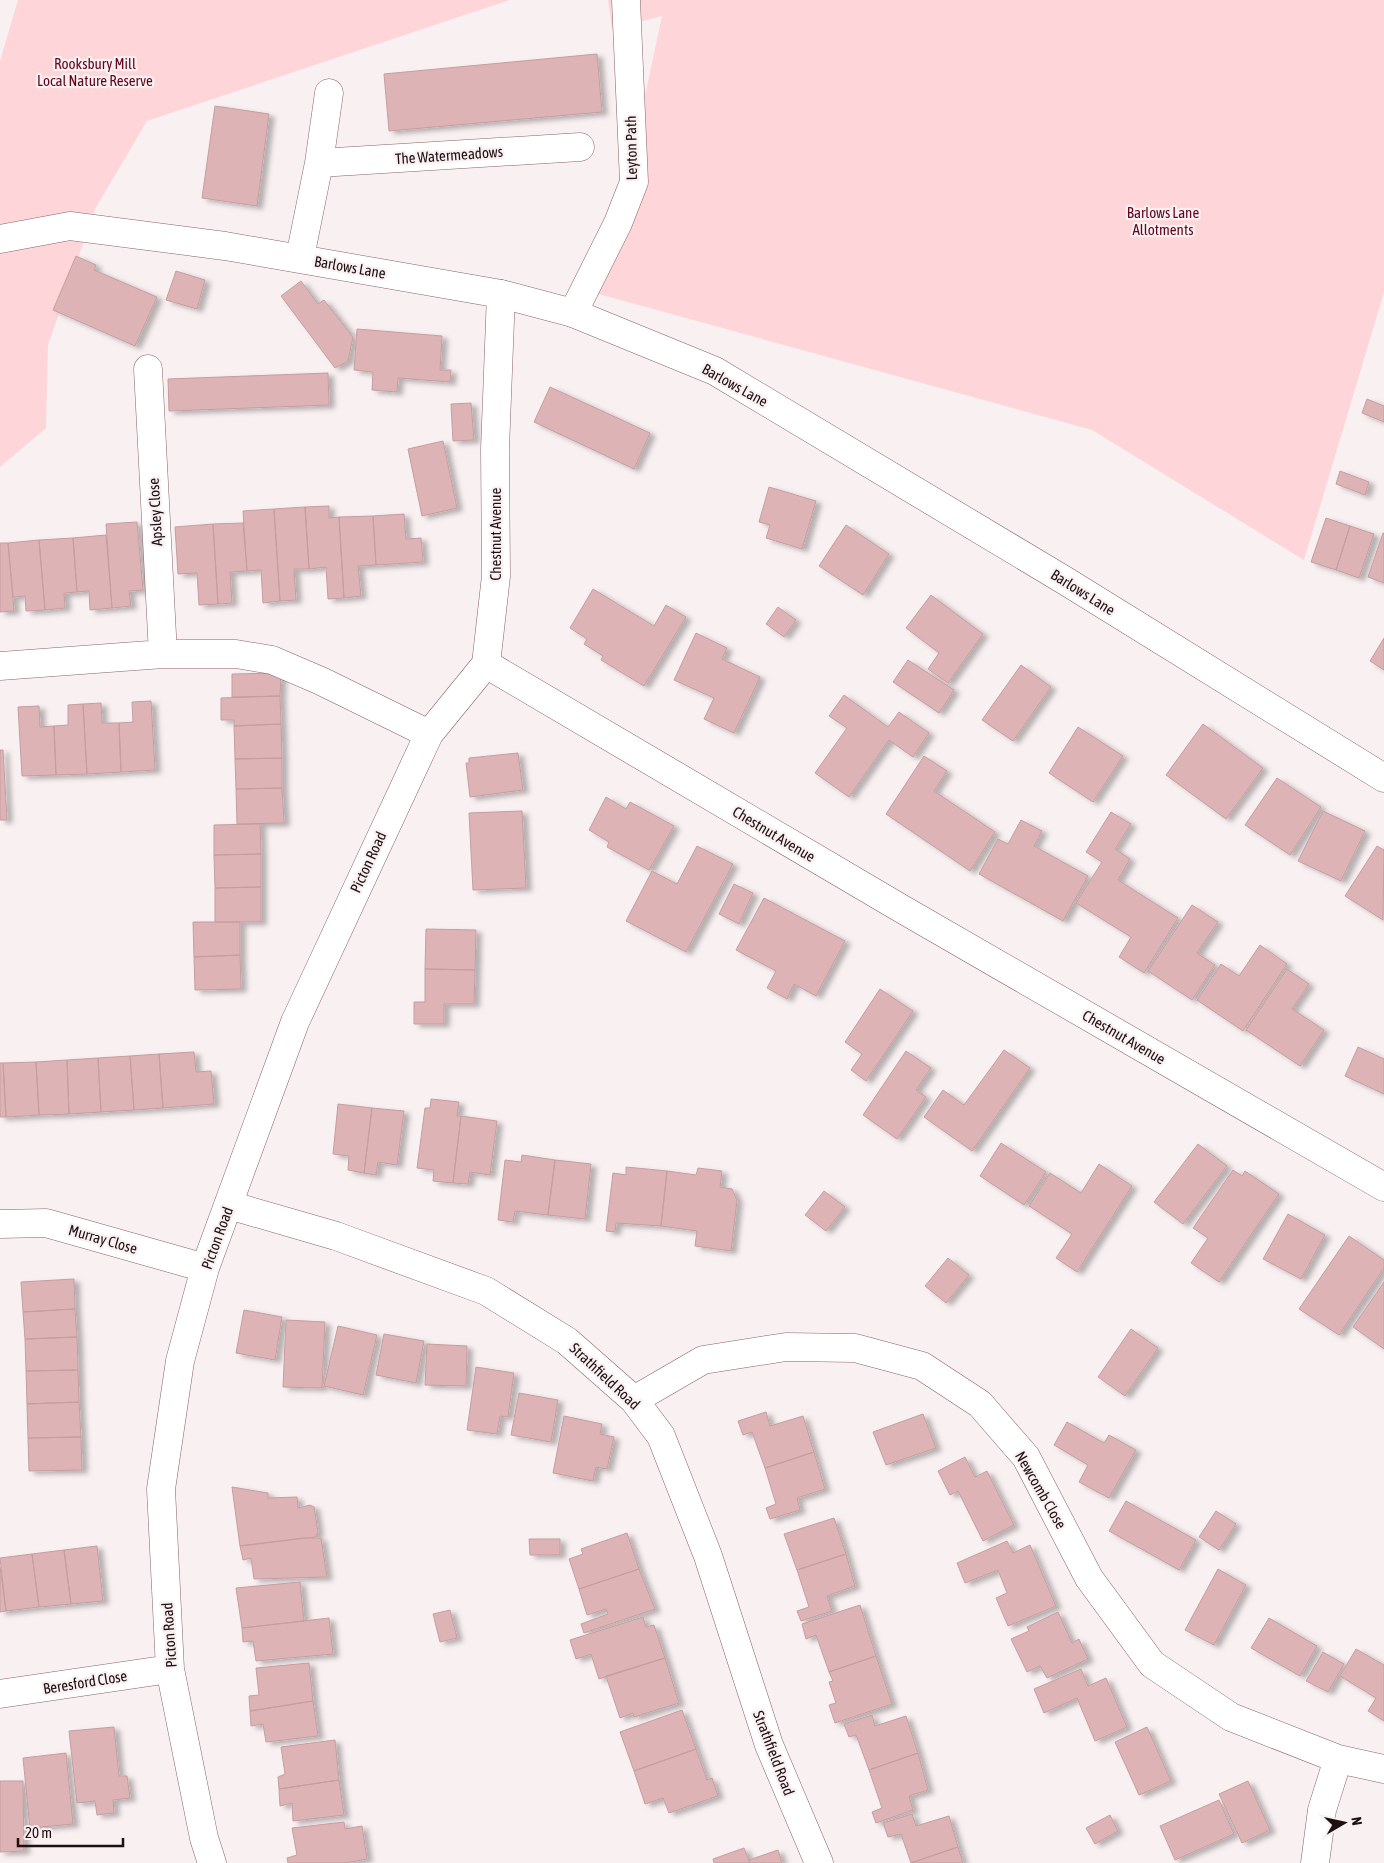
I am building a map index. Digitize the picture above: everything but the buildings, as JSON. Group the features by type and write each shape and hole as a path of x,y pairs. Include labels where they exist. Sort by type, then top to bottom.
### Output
{"street":[{"name":"Leyton Path","path":"573,313 618,223 634,182 626,0"},
{"path":"300,257 319,163 329,93"},
{"name":"The Watermeadows","path":"319,163 580,147"},
{"name":"Barlows Lane","path":"0,239 70,226 225,246 300,257 501,294 573,313 715,371 1072,585 1384,778"},
{"name":"Chestnut Avenue","path":"501,294 495,449 496,576 486,664 910,914 1384,1187"},
{"name":"Apsley Close","path":"148,369 163,654"},
{"path":"0,666 163,654 236,654 272,660 321,681 429,734"},
{"name":"Picton Road","path":"212,1863 204,1838 170,1669 160,1489 180,1361 205,1268 295,1022 429,734 486,664"},
{"name":"Strathfield Road","path":"229,1204 336,1236 486,1291 567,1341 634,1400 662,1436 708,1556 770,1745 819,1863"},
{"name":"Murray Close","path":"0,1224 46,1223 205,1268"},
{"name":"Newcomb Close","path":"634,1400 703,1360 786,1346 856,1348 922,1366 980,1404 1026,1457 1089,1578 1152,1664 1231,1717 1338,1759 1384,1769"},
{"name":"Beresford Close","path":"0,1694 170,1669"},
{"path":"1315,1863 1322,1810 1338,1759"}],"green space":[{"name":"Rooksbury Mill Local Nature Reserve","path":"18,0 510,0 147,121 95,209 48,345 46,428 0,467 0,61"},
{"name":"Barlows Lane Allotments","path":"608,0 1384,0 1384,292 1304,560 1092,430 595,293 634,148 662,16 612,29"}]}
